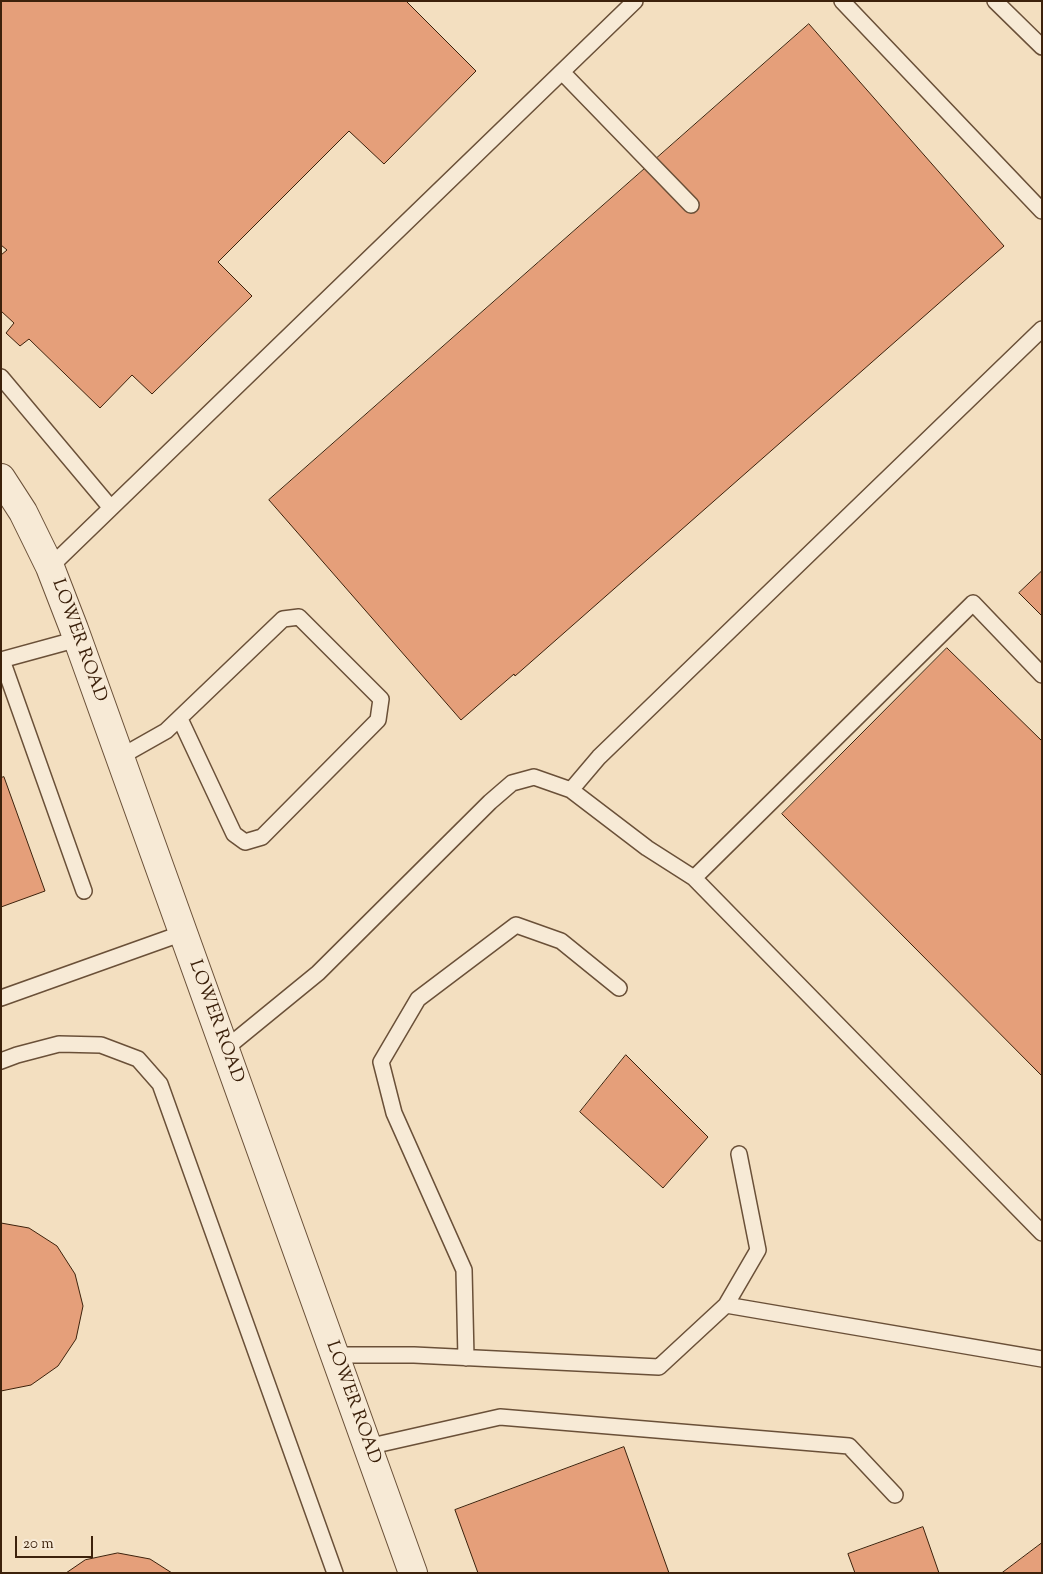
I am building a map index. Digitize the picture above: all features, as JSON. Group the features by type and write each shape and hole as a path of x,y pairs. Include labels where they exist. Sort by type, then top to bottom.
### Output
{"street":[{"name":"LOWER ROAD","path":"1,478 22,512 50,567 78,639 412,1573"}],"lane":[{"path":"50,567 635,1"},
{"path":"842,1 1042,211"},
{"path":"995,1 1042,47"},
{"path":"562,72 691,205"},
{"path":"571,790 599,757 1042,329"},
{"path":"1,377 111,508"},
{"path":"694,878 973,603 1042,675"},
{"path":"120,757 166,731 284,619 299,617 381,699 378,720 262,837 245,842 234,834 180,719"},
{"path":"78,639 2,660 84,891"},
{"path":"225,1049 318,973 490,802 512,783 534,778 571,790 647,848 694,878 1042,1232"},
{"path":"466,1358 464,1270 394,1113 381,1062 418,999 516,926 561,941 619,988"},
{"path":"1,998 183,933"},
{"path":"1,1061 59,1044 101,1045 138,1059 160,1084 335,1573"},
{"path":"335,1355 414,1356 659,1367 726,1305 758,1250 739,1154"},
{"path":"726,1305 1042,1359"},
{"path":"367,1447 500,1416 849,1446 895,1495"}],"building":[{"path":"1,1 406,1 476,71 384,164 349,131 218,262 252,296 152,394 132,375 100,408 29,339 20,346 6,333 14,323 1,311 1,255 7,250 1,245"},
{"path":"809,24 1004,246 515,676 514,674 461,720 269,500"},
{"path":"1042,571 1042,616 1019,593"},
{"path":"947,648 1042,741 1042,1076 782,814"},
{"path":"4,777 45,891 1,907 1,778"},
{"path":"626,1055 708,1137 663,1188 580,1112"},
{"path":"1,1223 29,1228 57,1246 75,1274 83,1306 76,1339 58,1366 31,1385 1,1391"},
{"path":"624,1447 669,1573 478,1573 455,1510"},
{"path":"923,1527 939,1573 855,1573 848,1554"},
{"path":"1042,1543 1042,1573 1002,1573"},
{"path":"118,1553 150,1559 172,1573 66,1573 85,1560"}]}
